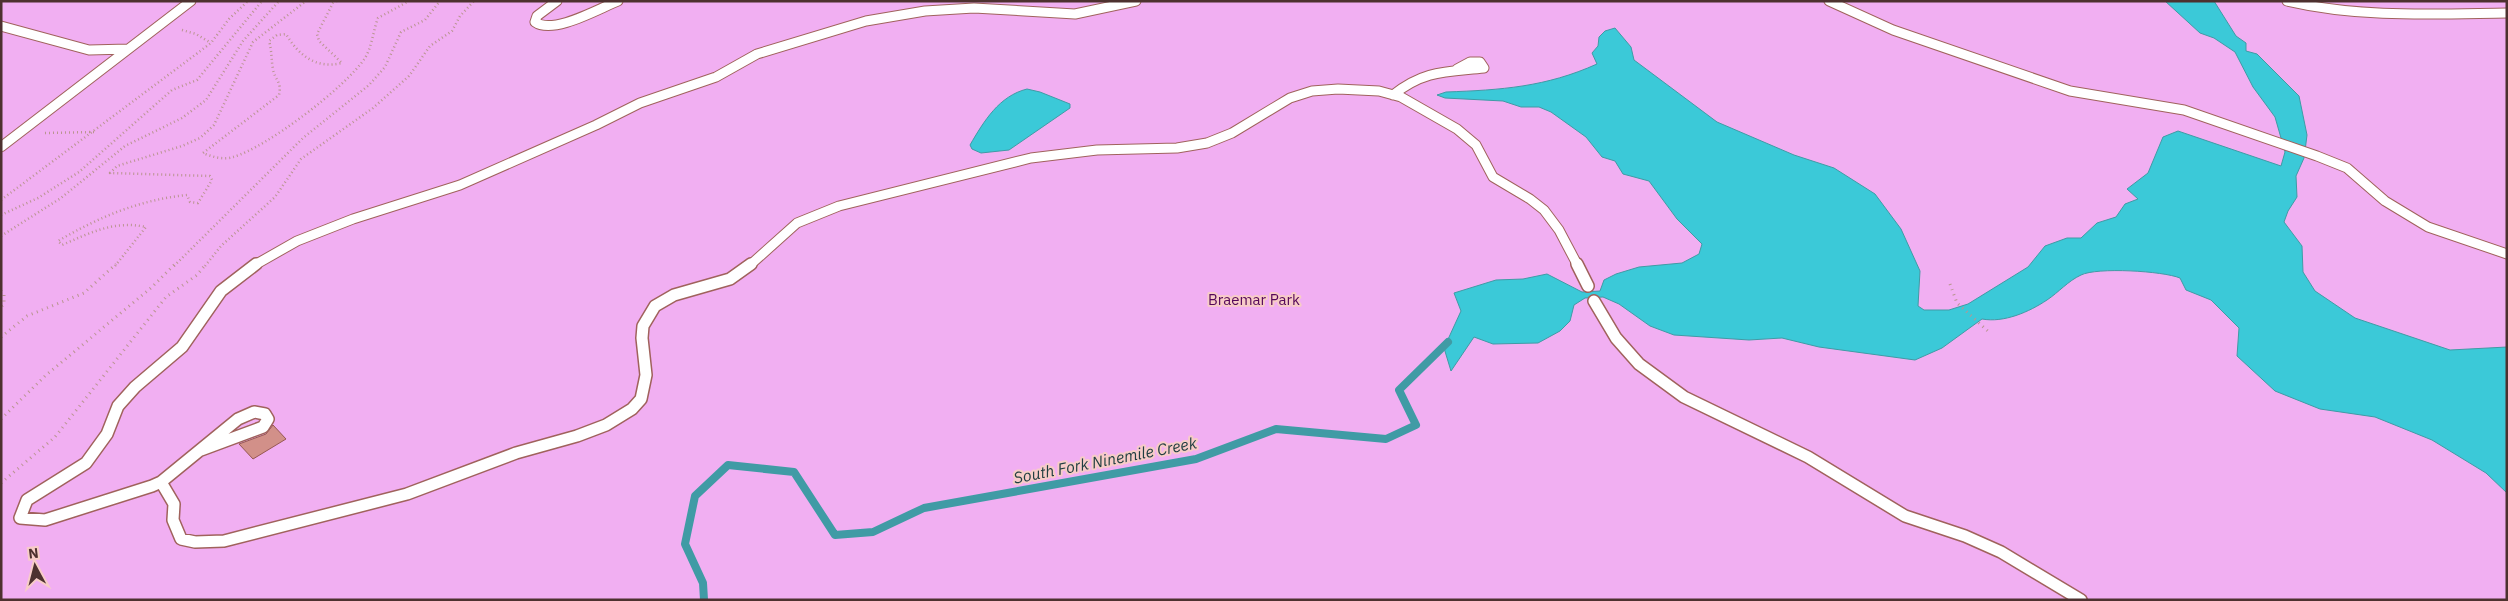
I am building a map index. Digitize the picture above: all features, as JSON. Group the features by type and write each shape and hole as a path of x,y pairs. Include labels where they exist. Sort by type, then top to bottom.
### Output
{"lane":[{"path":"1,147 191,1"},
{"path":"558,1 537,16 537,24 549,27 560,25 618,1"},
{"path":"201,450 264,427 268,419 266,414 254,412 238,420 161,482 45,520 20,518 21,511 27,500 86,463 107,434 118,406 135,387 182,346 199,325 221,291 246,270 289,245 353,219 409,203 460,185 596,125 640,103 716,77 757,54 866,21 925,11 974,8 1075,14 1136,1"},
{"path":"1829,1 1908,35 1989,61 2070,91 2184,110 2317,156 2347,168 2384,201 2420,222 2451,236 2507,254"},
{"path":"2287,1 2316,8 2363,13 2507,13"},
{"path":"1,26 89,50 128,49"},
{"path":"1393,94 1408,82 1421,76 1457,69"},
{"path":"161,482 175,500 176,509 173,520 181,539 201,544 268,530 426,488 514,454 606,425 622,417 637,405 644,392 647,379 643,350 644,325 648,314 655,306 683,292 698,290 730,279 742,272 782,234 802,220 1026,158 1109,148 1184,147 1207,143 1237,130 1285,101 1304,93 1355,90 1393,94 1435,116 1472,141 1493,177 1535,202 1548,214 1588,286"},
{"path":"1594,301 1618,342 1630,355 1658,379 1692,402 1709,412 1809,458 1905,516 1972,538 2012,557 2081,600"}],"path":[{"path":"1,200 95,132 211,43 229,19 248,1"},
{"path":"1,215 38,198 79,172 172,90 197,80 262,1"},
{"path":"1,236 61,198 126,146 182,118 206,100 242,41 279,1"},
{"path":"1,337 7,329 28,313 83,294 121,260 146,226 121,222 104,226 62,245 58,241 99,217 128,204 167,196 187,195 190,202 198,203 212,180 210,176 110,173 123,164 182,146 200,138 214,125 253,42 306,1"},
{"path":"337,1 333,3 317,34 319,41 342,63 334,66 318,66 299,50 286,34 277,35 269,41 273,53 273,70 281,85 280,96 220,138 203,153 209,157 232,157 295,119 346,80 366,56 378,18 409,1"},
{"path":"1,419 45,376 152,287 303,138 370,85 385,67 401,32 425,20 440,1"},
{"path":"1,483 55,437 160,304 197,275 222,246 252,222 275,197 301,159 373,108 409,76 430,46 452,31 460,16 474,1"},
{"path":"182,30 196,34 211,43"},
{"path":"17,134 95,132"},
{"path":"1950,284 1957,302 1990,333"},
{"path":"1,291 4,293 4,304 1,307"}],"green space":[{"name":"Braemar Park","path":"1,1 2507,1 2507,600 1,600"}],"water":[{"path":"2165,1 2214,1 2236,36 2246,43 2246,51 2257,54 2299,96 2307,135 2304,158 2296,176 2297,197 2288,211 2284,222 2302,246 2303,272 2315,291 2355,318 2450,350 2507,347 2507,493 2486,473 2432,440 2375,417 2320,409 2275,391 2237,356 2239,328 2211,300 2186,290 2180,278 2160,273 2101,271 2081,275 2032,309 2007,318 1982,319 1942,348 1915,360 1819,347 1782,338 1749,340 1674,335 1650,326 1619,304 1603,297 1585,298 1574,305 1570,321 1560,331 1538,343 1493,344 1474,337 1451,371 1444,348 1461,311 1454,293 1496,280 1523,279 1547,274 1582,292 1600,291 1604,280 1616,274 1639,267 1682,263 1699,254 1702,244 1677,219 1649,181 1623,174 1615,161 1602,157 1586,137 1551,112 1539,107 1521,107 1503,101 1445,98 1437,95 1446,92 1523,86 1578,72 1597,64 1592,53 1598,46 1599,37 1605,31 1615,28 1631,47 1634,60 1717,122 1794,155 1834,168 1875,194 1901,229 1920,271 1918,306 1924,310 1949,310 1968,304 2028,267 2045,246 2067,238 2081,238 2097,223 2116,217 2125,204 2138,199 2127,189 2148,173 2163,137 2178,131 2281,166 2285,152 2275,117 2253,87 2235,52 2214,38 2200,33"},
{"path":"1027,89 1070,104 1070,108 1009,150 981,153 972,149 970,145 981,127 1000,103 1017,92"}],"building":[{"path":"273,425 286,439 253,459 239,444 266,434"}],"waterway":[{"name":"South Fork Ninemile Creek","path":"704,600 703,583 685,544 695,496 728,465 794,472 835,535 873,532 924,508 1196,459 1276,429 1386,439 1416,425 1399,390 1448,342"}]}
